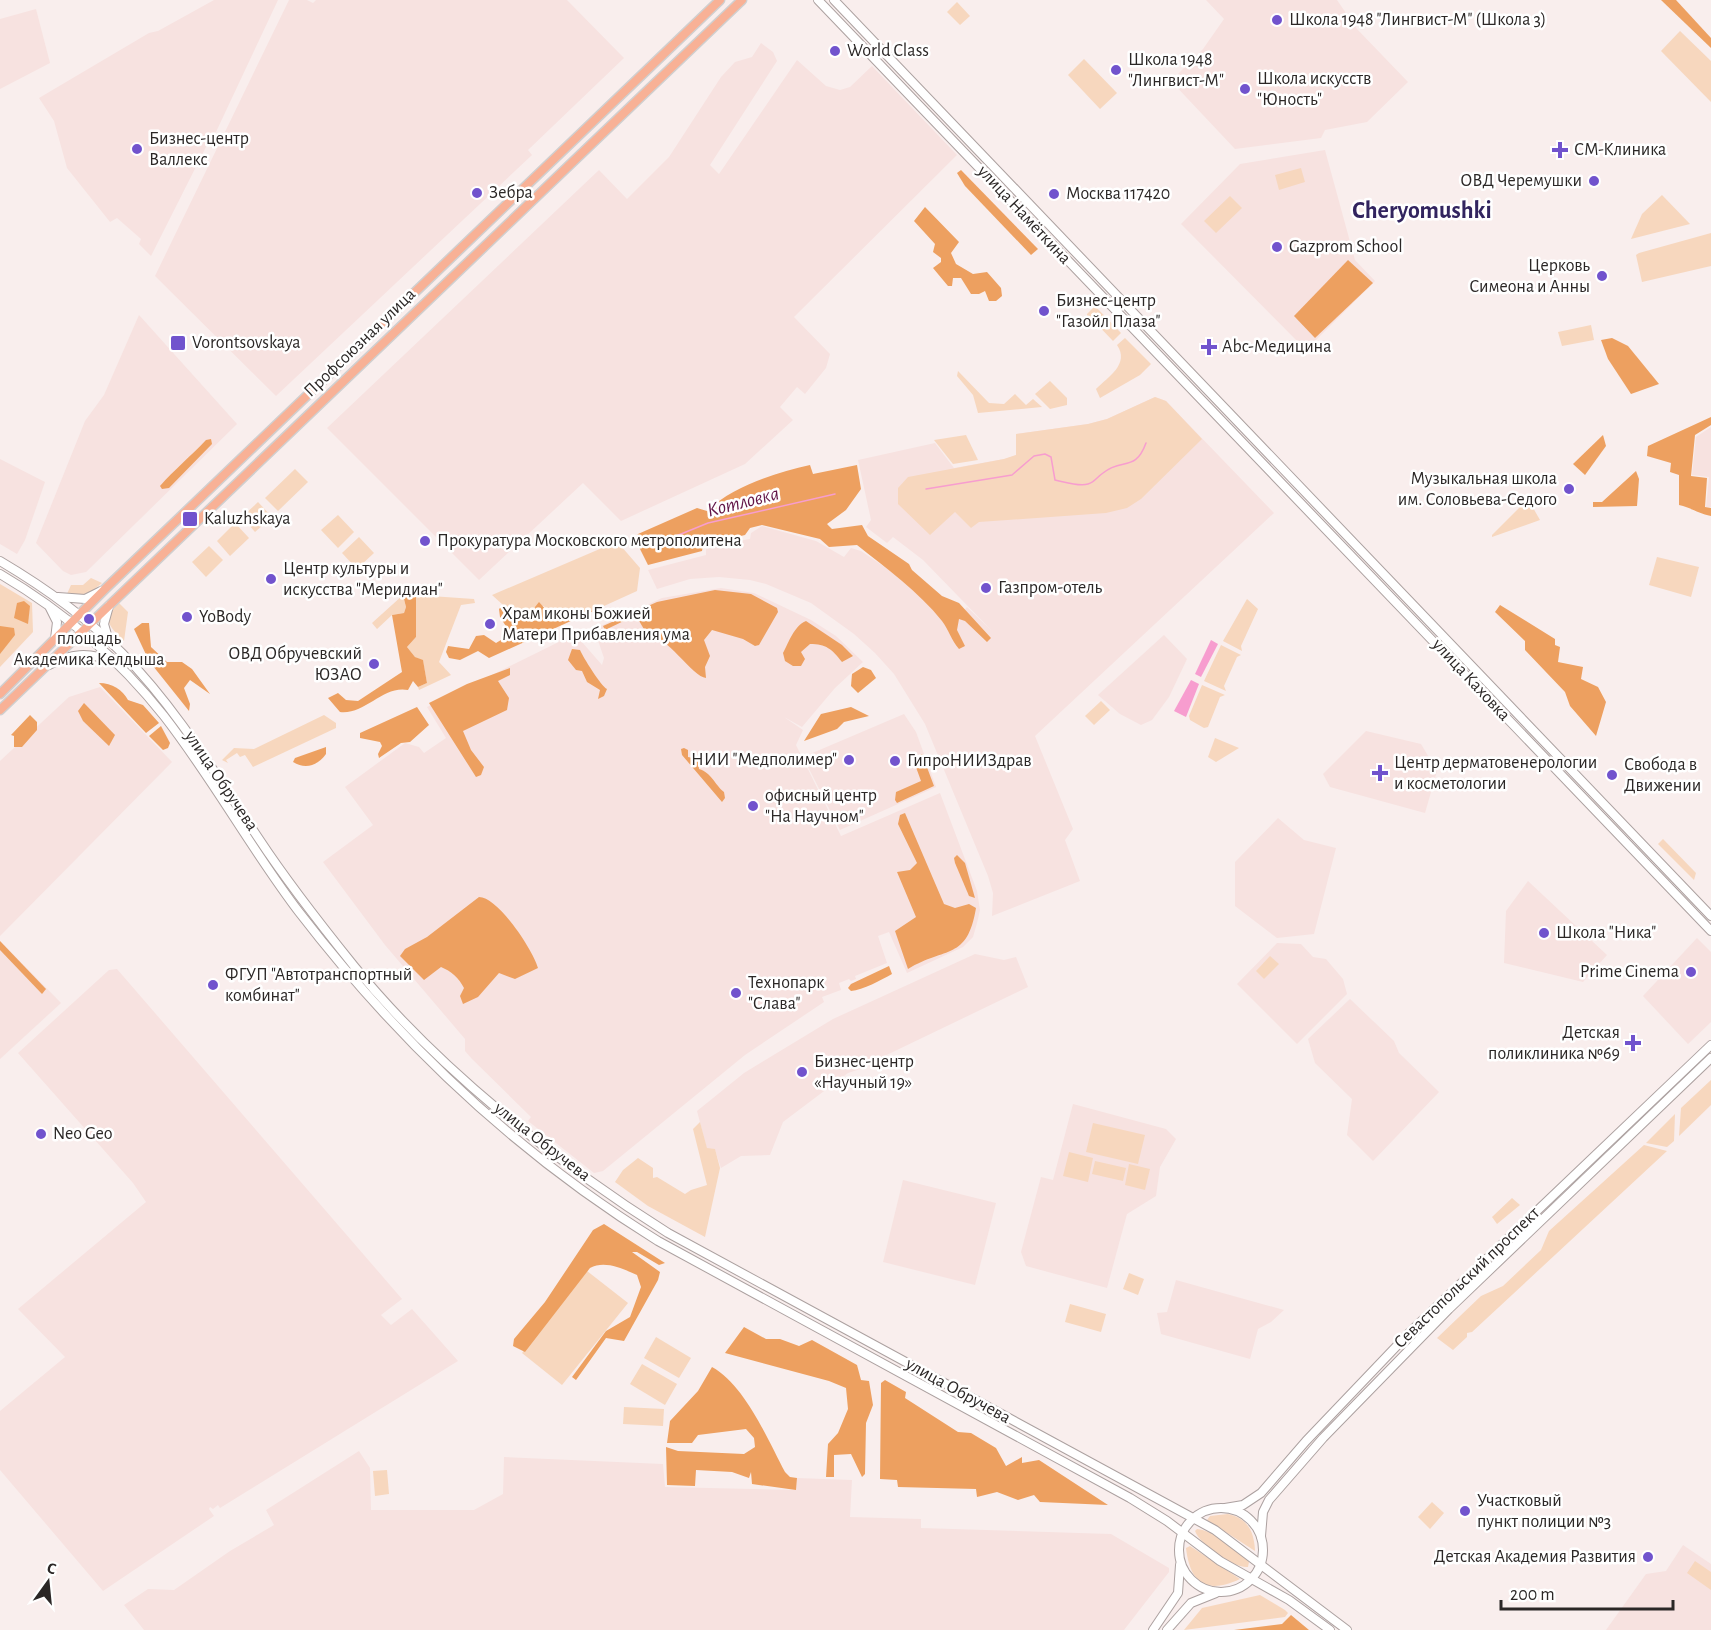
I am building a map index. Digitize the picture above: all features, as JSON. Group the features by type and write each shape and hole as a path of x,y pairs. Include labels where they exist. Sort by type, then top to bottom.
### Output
{"main road":[{"name":"Профсоюзная улица","path":"79,615 720,0"},
{"name":"Профсоюзная улица","path":"0,710 741,0"},
{"name":"улица Намёткина","path":"818,0 1230,429"},
{"name":"улица Намёткина","path":"834,0 1240,424"},
{"name":"улица Каховка","path":"1240,424 1711,916"},
{"name":"улица Каховка","path":"1230,429 1711,931"},
{"name":"улица Обручева","path":"0,561 56,597 90,623 176,715 280,870 356,967 396,1014 473,1089 589,1179 668,1233 1192,1518 1234,1543 1347,1630"},
{"name":"улица Обручева","path":"0,574 72,623 120,667 165,717 285,894 370,1001 468,1097 513,1135 597,1201 668,1247 1130,1498 1220,1561 1289,1600 1330,1630"},
{"path":"56,597 85,599 105,589"},
{"path":"47,604 57,622 53,643"},
{"path":"110,604 104,624 110,642"},
{"path":"0,694 79,615"},
{"path":"46,667 68,656 80,654 98,656 120,667"},
{"name":"Севастопольский проспект","path":"1192,1518 1210,1509 1244,1505 1262,1493 1306,1441 1411,1331 1711,1045"},
{"name":"Севастопольский проспект","path":"1261,1563 1263,1512 1269,1500 1323,1438 1449,1309 1711,1058"},
{"path":"1226,1508 1250,1517 1261,1536"},
{"path":"1153,1630 1178,1593 1182,1534 1192,1518"},
{"path":"1180,1563 1192,1582 1206,1590 1220,1592"},
{"path":"1167,1630 1191,1603 1209,1594 1239,1588 1253,1579 1261,1563"}],"shaded area":[{"path":"214,0 278,0 216,132 213,133 151,256 139,244 141,239 117,218 110,222 67,168 54,121 39,98 149,33 158,31"},
{"path":"289,0 307,0 313,3 316,0 567,0 624,58 528,150 532,155 276,396 155,276"},
{"path":"1206,0 1337,0 1357,29 1408,82 1367,122 1325,130 1321,138 1235,149 1171,81 1203,49 1224,19"},
{"path":"1661,0 1676,0 1711,38 1711,48"},
{"path":"957,2 970,16 960,25 947,12"},
{"path":"36,9 50,63 0,89 0,19"},
{"path":"1680,31 1711,61 1711,102 1661,51"},
{"path":"761,43 773,52 777,61 710,165 719,174 797,60 826,86 840,90 850,87 872,66 957,155 794,317 830,354 826,368 805,394 797,387 780,407 793,420 745,464 621,521 583,483 479,580 327,428 599,170 627,199 669,157 721,77 735,62 752,57"},
{"path":"1084,59 1117,93 1100,109 1068,75"},
{"name":"Gazprom School","path":"1325,150 1355,260 1375,281 1306,350 1181,224 1240,164"},
{"path":"1301,168 1305,182 1279,190 1275,175"},
{"path":"961,170 1038,249 1031,255 965,186 957,173"},
{"path":"1662,195 1690,224 1631,239 1642,214"},
{"path":"1230,196 1242,208 1216,233 1204,221"},
{"path":"925,207 959,242 951,253 956,264 973,274 987,272 1001,288 1002,296 996,301 989,301 985,291 971,294 961,278 953,278 952,286 948,286 933,268 941,262 941,258 933,252 935,244 914,221"},
{"path":"1711,233 1711,266 1642,282 1636,255"},
{"path":"1348,260 1373,283 1315,338 1294,316"},
{"path":"1095,306 1121,333 1113,341 1092,319 1087,320 1087,314"},
{"path":"139,315 237,424 86,572 71,575 63,571 36,543 85,421 104,395"},
{"path":"1591,325 1594,340 1562,346 1558,332"},
{"path":"1125,338 1151,364 1140,375 1100,398 1096,389 1116,370 1121,358 1117,345"},
{"path":"1612,338 1628,346 1659,384 1631,394 1608,359 1601,340"},
{"path":"958,371 989,403 1004,404 1015,394 1026,405 1033,399 1042,407 978,413 973,395 957,376"},
{"path":"1050,381 1067,398 1067,405 1050,409 1035,394"},
{"path":"1155,397 1166,401 1274,513 1035,736 1073,829 1065,840 1080,881 992,916 993,893 988,876 925,724 894,674 875,653 854,634 811,603 766,584 719,577 690,579 657,589 648,570 706,555 706,546 750,539 751,533 762,526 816,541 844,557 851,548 861,551 904,580 949,627 967,607 992,631 923,560 893,537 887,543 866,527 871,520 858,460 935,443 954,468 1004,459 1016,455 1016,434 1088,424 1107,419"},
{"path":"1155,397 1166,401 1202,439 1141,499 1127,508 1106,513 979,522 971,528 955,512 930,535 898,504 898,488 908,477 1004,459 1016,455 1016,434 1088,424 1107,419"},
{"path":"1711,417 1711,425 1695,435 1691,476 1707,478 1705,507 1711,508 1711,516 1679,505 1679,475 1670,472 1671,463 1647,456 1648,446"},
{"path":"1711,427 1711,507 1706,507 1709,477 1692,475 1696,437"},
{"path":"966,435 978,460 953,464 934,440"},
{"path":"1603,435 1606,446 1585,475 1573,464"},
{"path":"211,439 212,444 169,488 162,489 160,486 171,474 206,440"},
{"path":"0,459 45,482 25,540 17,554 0,544"},
{"path":"810,465 813,474 857,465 861,489 846,510 827,524 832,529 862,525 868,536 909,564 912,570 942,596 959,603 991,638 987,642 965,621 959,619 957,630 965,646 959,649 942,621 923,600 857,545 829,547 820,539 762,525 750,528 745,535 703,545 702,551 648,565 635,539 638,534 697,508 707,511 729,494 755,482"},
{"path":"295,469 308,482 278,511 265,498"},
{"path":"1636,471 1639,479 1637,506 1593,507 1593,502 1602,502"},
{"path":"1528,499 1540,520 1492,537 1492,535"},
{"path":"258,502 272,517 255,532 242,517"},
{"path":"338,515 354,532 338,548 321,530"},
{"path":"235,523 249,538 230,556 217,541"},
{"path":"359,537 374,553 359,567 355,567 342,553"},
{"path":"609,545 621,546 640,568 637,591 593,611 565,608 558,613 547,611 544,606 535,607 537,618 532,622 514,615 492,595"},
{"path":"209,546 223,560 206,577 192,562"},
{"path":"1657,557 1699,567 1691,597 1649,585"},
{"path":"91,578 102,583 86,593 67,594 71,585 83,585"},
{"path":"0,584 32,603 33,632 0,667"},
{"path":"721,588 754,593 811,620 836,636 863,662 835,688 802,727 784,717 803,730 796,745 841,836 940,793 977,891 980,910 973,937 963,947 907,973 889,932 878,936 887,963 855,976 856,979 839,983 841,990 822,997 824,1002 745,1055 603,1171 594,1173 528,1121 531,1117 465,1051 465,1039 385,945 323,862 373,825 345,787 405,743 419,747 424,753 446,738 427,707 575,634 602,665 604,658 594,629 662,598"},
{"path":"715,590 751,594 777,608 778,612 759,645 755,646 743,639 712,630 704,640 710,656 705,667 706,678 694,671 662,640 645,631 638,619 630,618 605,630 603,626 657,602"},
{"path":"403,595 406,607 404,613 392,615 377,629 372,623"},
{"path":"403,595 416,595 416,637 407,647 415,657 423,660 427,683 418,687 413,681 408,690 390,692 358,709 340,712 328,698 338,693 346,700 358,701 402,672 392,615 404,613 406,607"},
{"path":"416,595 474,599 475,603 461,605 439,662 451,675 419,690 418,687 427,683 423,661 415,657 407,647 416,637"},
{"path":"1247,599 1258,609 1241,646 1242,651 1223,641"},
{"path":"24,601 30,606 28,624 14,618 17,603"},
{"path":"118,602 128,612 124,641 111,627 108,618 109,613"},
{"path":"539,602 547,611 558,613 570,608 593,611 489,658 478,651 460,660 449,658 446,652 448,646 469,649 476,636 484,635 496,643 511,634 500,617 499,609 502,606 514,615 532,622 537,618 535,607"},
{"path":"1500,605 1555,639 1555,645 1560,647 1558,662 1583,667 1581,679 1598,687 1606,702 1596,736 1570,706 1565,692 1525,650 1525,641 1495,612"},
{"path":"806,621 842,645 853,656 842,662 828,648 810,644 801,652 805,659 801,666 793,666 785,661 783,653 790,639 795,630"},
{"path":"142,623 149,623 151,647 167,662 182,662 192,669 210,694 190,680 184,688 190,704 189,711 149,661 134,629"},
{"path":"0,626 14,628 15,635 0,654"},
{"path":"1164,635 1187,659 1169,697 1152,720 1141,725 1120,714 1098,695"},
{"path":"1211,640 1218,644 1201,677 1195,674"},
{"path":"1221,645 1241,655 1237,657 1224,686 1226,691 1204,681"},
{"path":"572,649 580,650 588,665 607,689 604,696 598,699 600,690 587,682 582,671 576,670 568,660"},
{"path":"863,667 871,670 876,678 858,693 851,686 852,674"},
{"path":"510,668 510,675 498,681 509,698 507,710 463,731 471,750 484,767 481,775 476,777 429,703 467,684"},
{"path":"1191,680 1199,684 1186,717 1174,711"},
{"path":"99,683 113,686 120,690 128,700 143,705 159,723 146,733"},
{"path":"1202,685 1225,695 1220,697 1208,727 1204,728 1190,720 1189,716"},
{"path":"100,687 172,762 0,936 0,761 69,697"},
{"path":"1101,701 1110,710 1094,725 1085,716"},
{"path":"84,703 115,735 109,746 83,721 78,711"},
{"path":"417,707 429,725 410,742 401,743 379,758 378,754 382,746 380,742 360,738 360,733"},
{"path":"851,707 869,716 844,722 837,729 804,741 821,714"},
{"path":"904,714 916,732 936,787 840,830 803,757"},
{"path":"30,715 37,722 37,730 22,747 14,747 14,736 11,735"},
{"path":"324,715 336,723 336,728 253,767 245,755 240,757 237,753 226,760 228,763 222,760 234,748 254,749"},
{"path":"161,726 170,743 168,748 163,750 149,736"},
{"name":"Центр дерматовенерологии и косметологии","path":"1366,731 1421,744 1437,771 1425,813 1330,787 1323,774"},
{"path":"1215,738 1239,748 1216,762 1208,757"},
{"path":"326,747 326,754 311,765 303,766 293,762 295,758"},
{"path":"681,749 688,750 688,757 698,759 699,769 707,773 724,792 725,798 722,802 682,755"},
{"path":"922,754 934,786 897,803 896,792 921,781 913,759"},
{"path":"905,813 944,904 955,908 969,904 976,908 972,925 961,945 908,969 895,931 916,917 897,872 910,870 917,863 898,824 900,815"},
{"path":"1278,818 1304,840 1336,848 1314,934 1277,938 1235,906 1235,862"},
{"path":"1663,839 1696,873 1694,880 1658,844"},
{"path":"957,855 965,863 975,898 969,896 955,863 954,858"},
{"name":"Школа \"Ника\"","path":"1528,881 1607,955 1583,982 1504,963 1506,911"},
{"path":"479,897 487,899 505,915 529,949 538,968 515,979 499,973 478,997 463,1004 460,996 464,988 451,973 441,967 424,980 400,956 405,949 427,937"},
{"path":"1697,938 1711,952 1711,1022 1688,1044 1643,996"},
{"path":"0,941 61,1003 0,1059"},
{"path":"0,941 46,989 42,994 0,950"},
{"path":"1277,943 1301,944 1313,957 1326,959 1343,979 1347,994 1297,1044 1237,984"},
{"path":"975,954 1004,960 1016,957 1028,987 870,1063 866,1067 848,1073 783,1122 770,1155 741,1156 721,1168 715,1150 707,1149 697,1111 744,1073 833,1019"},
{"path":"1270,956 1279,964 1264,979 1256,971"},
{"path":"889,966 892,974 861,989 851,991 848,988 851,984"},
{"path":"117,969 402,1299 381,1315 391,1325 412,1309 458,1361 220,1508 218,1505 213,1509 210,1507 214,1516 103,1591 0,1470 0,1411 65,1357 18,1309 146,1202 133,1183 18,1053 109,970"},
{"path":"1350,999 1394,1041 1399,1053 1439,1092 1373,1161 1347,1135 1352,1099 1315,1063 1308,1039"},
{"path":"1711,1080 1711,1105 1679,1136 1681,1108"},
{"path":"1073,1104 1166,1129 1176,1139 1160,1167 1156,1196 1127,1214 1107,1288 1026,1266 1021,1252 1041,1177 1053,1180"},
{"path":"1675,1114 1674,1141 1667,1147 1646,1143"},
{"path":"700,1122 707,1148 715,1149 720,1168 705,1237 648,1206 615,1182 623,1170 638,1158 653,1168 653,1178 657,1177 685,1194 707,1185 693,1129"},
{"path":"1093,1123 1145,1135 1138,1164 1086,1152"},
{"path":"1644,1145 1667,1151 1472,1332 1467,1333 1467,1337 1453,1350 1437,1338 1481,1296 1503,1286 1541,1250 1549,1231"},
{"path":"1069,1152 1093,1158 1088,1182 1063,1176"},
{"path":"1095,1161 1126,1168 1123,1181 1092,1174"},
{"path":"1129,1164 1150,1169 1145,1190 1125,1185"},
{"path":"903,1180 996,1203 975,1285 883,1262"},
{"path":"1512,1198 1520,1205 1497,1224 1492,1217"},
{"path":"604,1224 665,1263 659,1265 637,1252 632,1252 660,1272 658,1280 624,1341 606,1338 576,1380 572,1377 606,1331 630,1317 641,1287 637,1275 608,1265 590,1268 525,1352 513,1346 514,1339 545,1302 593,1230"},
{"path":"587,1271 628,1303 562,1385 522,1353"},
{"path":"1129,1273 1144,1279 1138,1295 1123,1289"},
{"path":"1176,1280 1284,1310 1271,1322 1258,1329 1250,1359 1161,1334 1157,1313 1167,1312"},
{"path":"1070,1304 1106,1314 1101,1332 1065,1322"},
{"path":"744,1327 766,1339 780,1339 799,1346 812,1340 857,1365 861,1380 869,1381 873,1405 866,1423 865,1474 862,1477 851,1454 834,1455 834,1477 826,1477 828,1444 838,1433 848,1409 846,1388 829,1381 725,1353"},
{"path":"656,1337 691,1358 679,1378 644,1358"},
{"path":"642,1364 677,1384 665,1405 630,1384"},
{"path":"712,1367 735,1386 755,1414 785,1472 790,1477 797,1478 796,1490 752,1484 751,1472 749,1478 732,1472 696,1470 695,1486 667,1485 666,1447 678,1451 744,1454 755,1447 754,1438 746,1429 698,1435 692,1443 667,1443 670,1421 698,1391"},
{"path":"885,1380 906,1392 905,1398 958,1432 971,1433 996,1448 1006,1466 1022,1457 1022,1463 1039,1460 1108,1505 1040,1502 1034,1495 1018,1500 997,1492 977,1497 976,1489 898,1487 897,1480 880,1479 881,1383"},
{"path":"624,1407 664,1409 663,1426 623,1424"},
{"path":"359,1451 370,1468 371,1510 474,1510 503,1494 504,1457 663,1464 665,1487 796,1490 797,1478 852,1480 850,1517 921,1519 921,1528 1111,1534 1169,1568 1169,1572 1124,1630 144,1630 124,1605 148,1589 174,1590 230,1551 274,1525 266,1510"},
{"path":"387,1470 389,1494 375,1496 373,1471"},
{"path":"1432,1502 1444,1513 1430,1529 1418,1517"},
{"path":"1228,1514 1241,1519 1249,1527 1255,1551 1207,1520 1210,1516"},
{"path":"1197,1529 1218,1537 1232,1547 1249,1562 1248,1567 1235,1564 1211,1549 1198,1537 1195,1531"},
{"path":"1683,1545 1711,1564 1711,1630 1606,1630 1646,1574 1666,1571"},
{"path":"1190,1546 1240,1579 1218,1586 1202,1583 1191,1570 1186,1548"},
{"path":"1695,1561 1711,1572 1711,1590 1687,1573"},
{"path":"1260,1595 1285,1610 1288,1613 1285,1617 1184,1630 1202,1608"},
{"path":"1291,1615 1309,1630 1234,1630 1282,1624"}],"waterway":[{"name":"Котловка","path":"926,489 1012,475 1034,456 1045,454 1051,457 1055,480 1084,485 1092,482 1110,468 1133,461 1142,452 1146,443"},
{"name":"Котловка","path":"659,543 708,523 835,494"}],"place":[{"name":"Школа 1948 \"Лингвист-М\" (Школа 3)","path":"1277,20"},
{"name":"World Class","path":"835,51"},
{"name":"Школа 1948 \"Лингвист-М\"","path":"1116,70"},
{"name":"Школа искусств \"Юность\"","path":"1245,89"},
{"name":"Бизнес-центр Валлекс","path":"137,149"},
{"name":"СМ-Клиника","path":"1560,150"},
{"name":"ОВД Черемушки","path":"1594,181"},
{"name":"Зебра","path":"477,193"},
{"name":"Москва 117420","path":"1054,194"},
{"name":"Gazprom School","path":"1277,247"},
{"name":"Церковь Симеона и Анны","path":"1602,276"},
{"name":"Бизнес-центр \"Газойл Плаза\"","path":"1044,311"},
{"name":"Vorontsovskaya","path":"178,343"},
{"name":"Abc-Медицина","path":"1209,347"},
{"name":"Музыкальная школа им. Соловьева-Седого","path":"1569,489"},
{"name":"Kaluzhskaya","path":"190,519"},
{"name":"Прокуратура Московского метрополитена","path":"425,541"},
{"name":"Центр культуры и искусства \"Меридиан\"","path":"271,579"},
{"name":"Газпром-отель","path":"986,588"},
{"name":"YoBody","path":"187,617"},
{"name":"площадь Академика Келдыша","path":"89,619"},
{"name":"Храм иконы Божией Матери Прибавления ума","path":"490,624"},
{"name":"ОВД Обручевский ЮЗАО","path":"374,664"},
{"name":"НИИ \"Медполимер\"","path":"849,760"},
{"name":"ГипроНИИЗдрав","path":"895,761"},
{"name":"Центр дерматовенерологии и косметологии","path":"1380,773"},
{"name":"Свобода в Движении","path":"1612,775"},
{"name":"офисный центр \"На Научном\"","path":"753,806"},
{"name":"Школа \"Ника\"","path":"1544,933"},
{"name":"Prime Cinema","path":"1691,972"},
{"name":"ФГУП \"Автотранспортный комбинат\"","path":"213,985"},
{"name":"Технопарк \"Слава\"","path":"736,993"},
{"name":"Детская поликлиника №69","path":"1633,1043"},
{"name":"Бизнес-центр «Научный 19»","path":"802,1072"},
{"name":"Neo Geo","path":"41,1134"},
{"name":"Участковый пункт полиции №3","path":"1465,1511"},
{"name":"Детская Академия Развития","path":"1648,1557"}],"district":[{"name":"Cheryomushki","path":"1422,211"}]}
